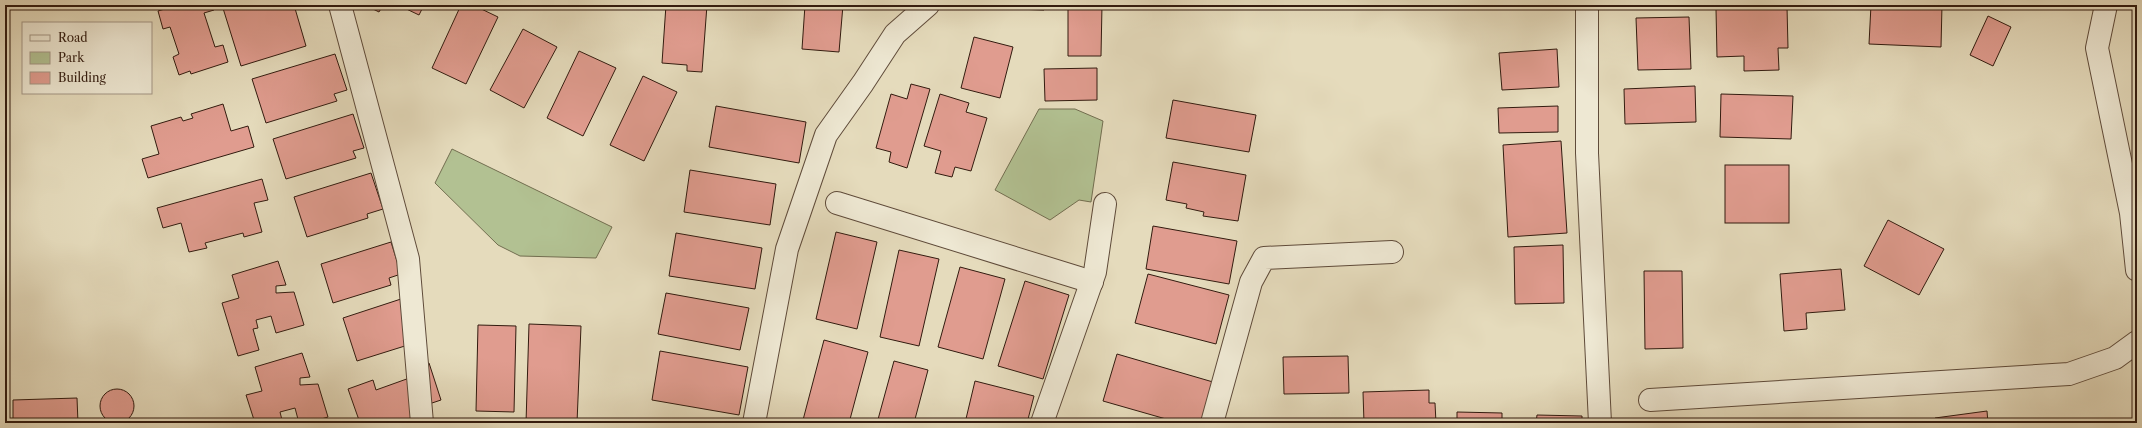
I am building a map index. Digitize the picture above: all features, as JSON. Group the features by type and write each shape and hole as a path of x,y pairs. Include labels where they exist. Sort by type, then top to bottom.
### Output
{"street":[{"path":"340,5 408,259 422,423"},
{"path":"754,423 787,249 826,135 863,83 895,34 928,5"},
{"path":"1587,5 1587,153 1600,423"},
{"path":"2106,5 2097,48 2131,213 2137,270"},
{"path":"837,203 1092,282"},
{"path":"1042,423 1092,282 1100,247 1105,204"},
{"path":"1212,423 1251,282 1264,258 1392,252"},
{"path":"1650,400 2069,374 2115,358 2137,342"}],"green space":[{"path":"1039,109 1075,109 1103,121 1091,202 1079,200 1050,220 995,190"},
{"path":"452,149 612,227 596,258 520,256 498,245 435,183"}],"building":[{"path":"167,5 212,5 214,10 204,13 215,47 223,45 228,62 191,74 190,71 179,75 173,57 179,54 170,27 163,29 158,11 168,8"},
{"path":"222,5 294,5 306,46 241,66"},
{"path":"365,5 383,5 379,12"},
{"path":"398,5 424,5 419,15"},
{"path":"461,5 473,5 498,17 466,84 432,68"},
{"path":"666,5 707,5 702,72 687,71 687,65 662,63"},
{"path":"805,5 843,5 839,52 802,49"},
{"path":"983,5 1044,5 1044,10 983,8"},
{"path":"1068,5 1102,5 1101,56 1068,56"},
{"path":"1871,5 1942,5 1941,47 1869,44"},
{"path":"1787,7 1788,48 1778,48 1779,70 1744,71 1744,56 1717,57 1716,9"},
{"path":"1988,16 2011,27 1993,66 1970,55"},
{"path":"1689,17 1691,69 1638,70 1636,18"},
{"path":"523,29 557,47 524,108 490,90"},
{"path":"974,37 1013,47 1000,98 961,88"},
{"path":"1557,49 1559,87 1502,90 1499,53"},
{"path":"579,51 616,68 583,136 547,118"},
{"path":"335,54 347,90 334,94 337,101 266,123 252,79"},
{"path":"1097,68 1097,100 1045,101 1044,69"},
{"path":"643,76 677,92 644,161 610,145"},
{"path":"911,84 930,89 907,168 889,162 891,152 876,148 891,94 907,99"},
{"path":"1695,86 1696,122 1625,124 1624,89"},
{"path":"940,94 969,103 966,112 987,118 971,171 955,167 952,177 935,173 941,151 924,146"},
{"path":"1721,94 1793,96 1791,139 1720,137"},
{"path":"1173,100 1256,115 1249,152 1166,138"},
{"path":"223,104 231,131 248,126 254,147 148,178 142,159 159,154 151,126 181,117 183,121 193,118 191,114"},
{"path":"716,106 806,122 799,163 709,147"},
{"path":"1558,106 1558,132 1499,133 1498,108"},
{"path":"353,114 364,148 353,151 356,158 286,179 273,139"},
{"path":"1561,141 1567,233 1508,237 1503,145"},
{"path":"1173,162 1246,175 1238,221 1203,216 1204,212 1186,208 1187,204 1166,200"},
{"path":"1725,165 1789,165 1789,223 1725,223"},
{"path":"690,170 776,184 770,225 684,212"},
{"path":"371,173 383,209 367,214 368,218 307,237 294,197"},
{"path":"262,179 268,200 254,203 262,232 244,237 243,233 205,243 207,248 189,252 181,223 163,228 157,208"},
{"path":"1888,220 1944,249 1919,295 1864,266"},
{"path":"1153,226 1237,241 1229,284 1146,269"},
{"path":"836,232 877,242 857,329 816,319"},
{"path":"676,233 762,248 755,289 669,276"},
{"path":"391,242 401,274 389,278 391,285 333,303 321,264"},
{"path":"1563,245 1564,303 1515,304 1514,247"},
{"path":"899,250 939,259 919,346 880,337"},
{"path":"278,261 286,285 276,286 276,293 294,292 304,325 276,333 271,316 256,320 258,328 253,329 259,350 238,356 222,303 239,298 232,275"},
{"path":"960,267 1005,279 983,359 938,347"},
{"path":"1841,269 1845,310 1806,313 1807,329 1784,331 1780,274"},
{"path":"1644,271 1682,271 1683,348 1645,349"},
{"path":"1148,274 1229,295 1216,344 1135,323"},
{"path":"1025,281 1069,295 1043,379 998,366"},
{"path":"666,293 749,308 740,350 658,334"},
{"path":"407,297 408,345 357,361 343,318"},
{"path":"529,324 581,326 577,423 526,423"},
{"path":"478,325 516,326 514,412 476,411"},
{"path":"824,340 868,352 849,423 815,423 803,420"},
{"path":"660,351 748,367 739,415 652,400"},
{"path":"302,353 310,377 300,378 300,385 318,384 328,417 308,423 299,423 295,408 280,412 282,420 277,423 255,423 246,395 262,391 255,367"},
{"path":"1117,354 1213,382 1201,423 1180,423 1103,401"},
{"path":"1348,356 1349,393 1284,394 1283,357"},
{"path":"894,361 928,370 914,423 877,423"},
{"path":"429,363 441,400 426,405 429,412 396,423 382,423 381,420 371,423 360,423 348,389 373,380 376,390 415,376 412,368"},
{"path":"975,381 1034,396 1027,423 965,423"},
{"path":"114,389 120,389 129,394 133,400 133,412 129,418 120,423 114,423 105,418 100,409 100,403 105,394"},
{"path":"1429,390 1429,403 1435,403 1436,423 1364,423 1363,392"},
{"path":"77,398 78,423 13,423 13,400"},
{"path":"1987,411 1988,423 1936,423 1935,418"},
{"path":"1457,412 1502,413 1502,423 1457,423"},
{"path":"1537,415 1582,416 1582,423 1536,423"}]}
